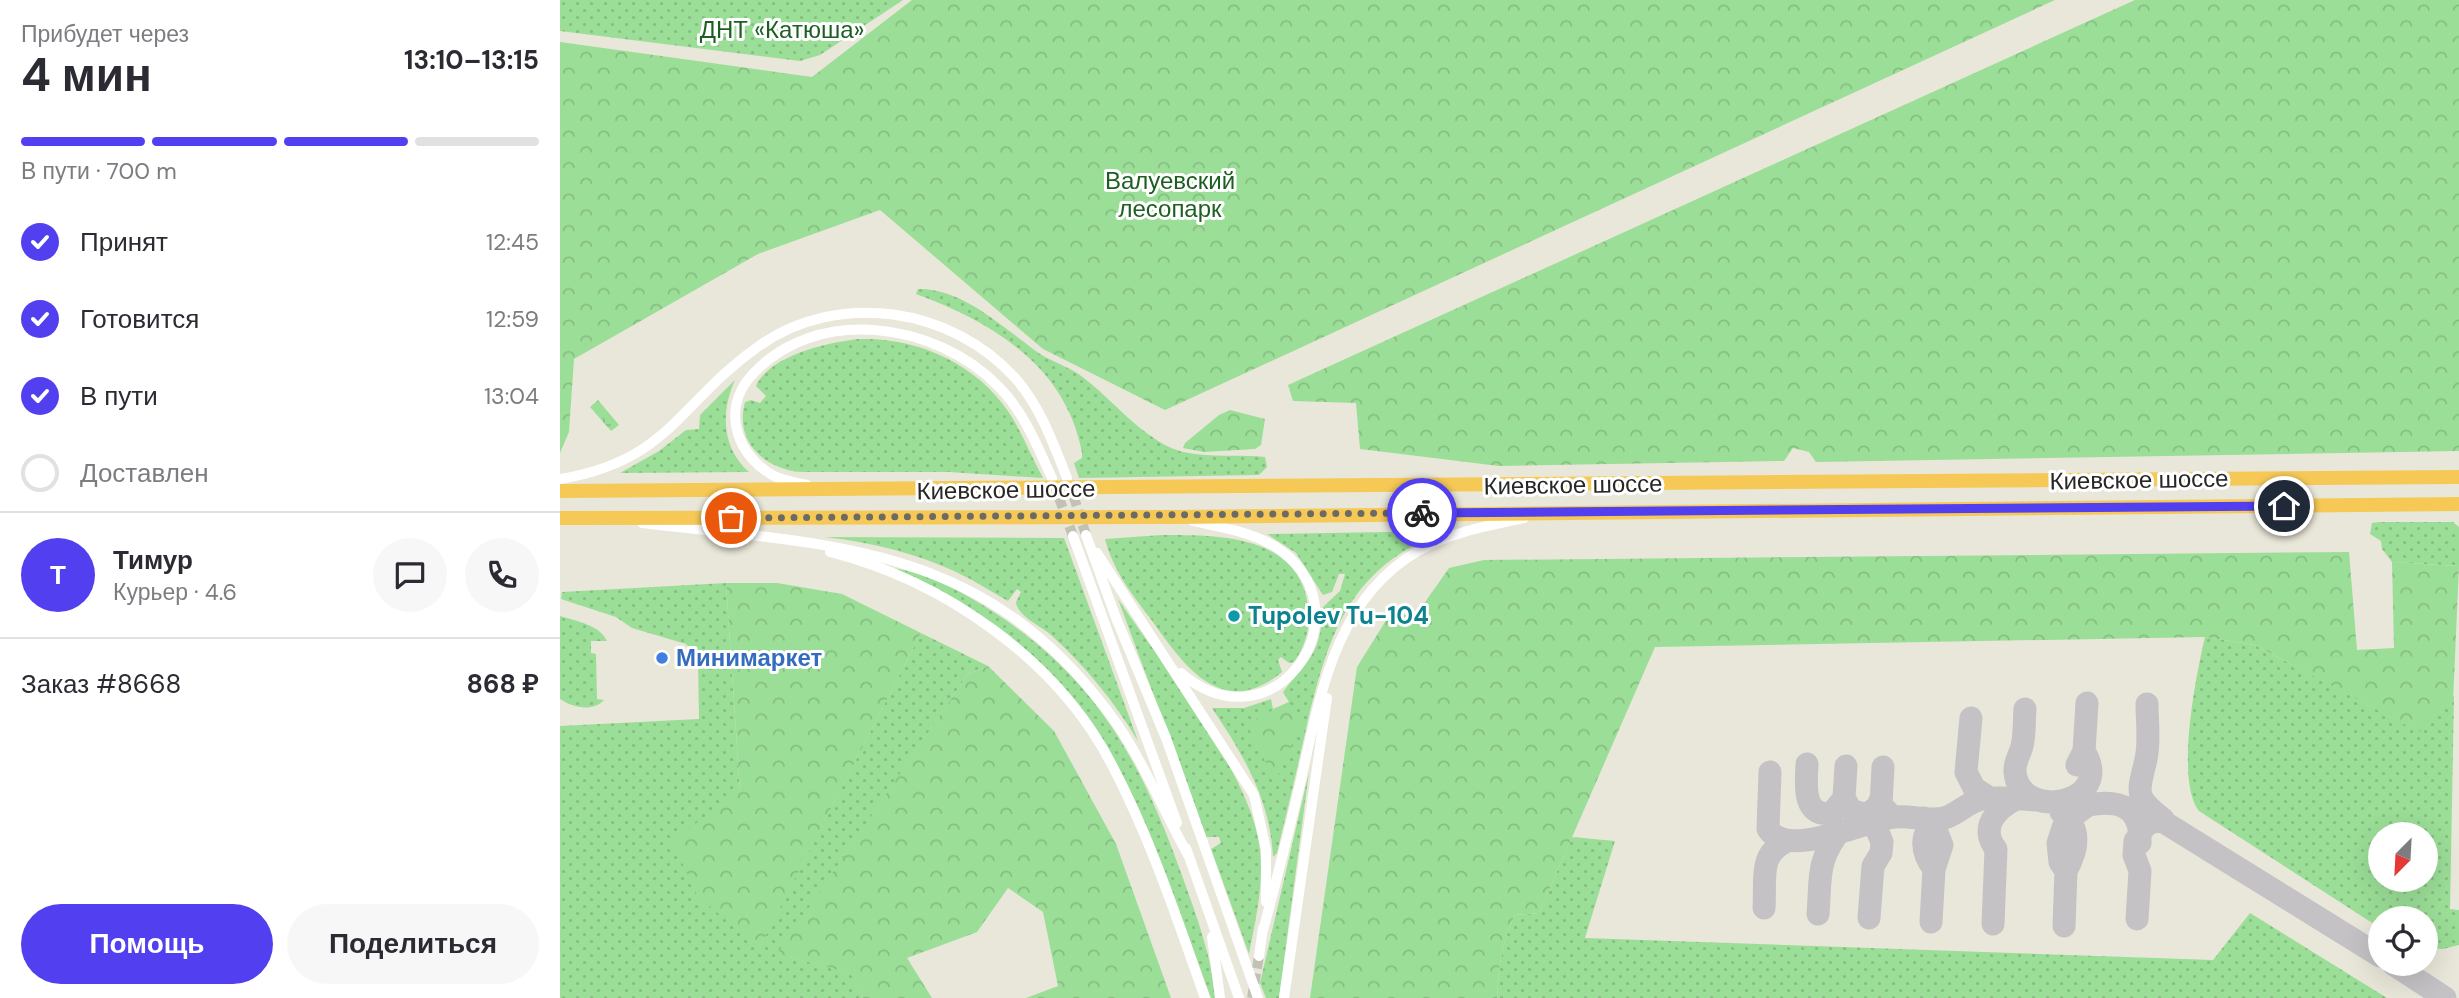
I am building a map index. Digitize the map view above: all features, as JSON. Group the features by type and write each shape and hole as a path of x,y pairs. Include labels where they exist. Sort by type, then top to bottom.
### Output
{"highway":[{"name":"Киевское шоссе","path":"560,491 841,492 2459,477"},
{"name":"Киевское шоссе","path":"560,518 1173,517 1556,511 2459,504"}],"main road":[{"path":"560,479 599,471 653,444 727,372 782,332 825,317 857,312 892,314 932,323 989,354 1017,381 1037,408 1068,478"},
{"path":"841,492 782,479 761,467 740,441 734,416 743,387 768,361 805,341 849,331 881,330 919,337 945,348 981,370 1013,404 1052,478"},
{"path":"1262,933 1333,657 1362,600 1382,578 1412,555 1450,536 1556,511"},
{"path":"1170,664 1194,684 1214,695 1234,697 1262,692 1282,682 1298,665 1311,640 1315,619 1306,579 1283,552 1250,534 1173,517"},
{"path":"593,518 855,550 911,565 975,593 1020,623 1062,659 1112,718 1131,746 1188,855"},
{"path":"1073,536 1239,998"},
{"path":"1258,998 1166,738 1116,618 1087,536 1254,795 1268,866 1259,956"},
{"path":"783,540 864,561 938,594 991,629 1065,697 1111,763 1152,850 1205,998"},
{"path":"1284,998 1333,657"},
{"path":"1206,907 1220,998"}],"green space":[{"name":"ДНТ «Катюша»","path":"560,0 903,0 820,55 800,61 560,31"},
{"name":"Валуевский лесопарк","path":"912,0 2055,0 1165,410 1043,349 880,210 758,254 574,359 569,432 560,453 560,42 812,77"},
{"path":"2135,0 2459,0 2459,451 1816,462 1809,452 1793,448 1784,461 1499,466 1360,449 1356,403 1293,401 1288,385"},
{"path":"918,289 949,294 979,309 1039,353 1084,378 1133,422 1165,445 1201,455 1265,457 1267,467 1259,475 1079,478 1074,463 1082,458 1082,453 1073,422 1060,395 1042,372 1022,351 998,334 972,318 916,294"},
{"path":"859,339 923,348 943,356 979,379 1008,411 1043,478 949,472 801,472 788,470 764,459 748,440 743,416 745,402 751,400 760,403 766,396 756,386 763,375 787,358 802,352 832,343"},
{"path":"735,380 727,404 726,428 733,451 749,472 620,473 659,451 686,430 699,429 700,415"},
{"path":"598,400 619,425 611,431 590,407"},
{"path":"1230,410 1265,419 1261,445 1255,449 1204,452 1183,448 1185,443 1219,415"},
{"path":"2453,522 2459,527 2459,566 2392,562 2382,549 2381,541 2370,534 2372,523"},
{"path":"1446,531 1413,546 1386,564 1364,585 1347,609 1323,664 1277,853 1273,857 1267,816 1261,797 1245,761 1212,708 1244,708 1271,699 1273,709 1289,702 1283,692 1312,655 1322,623 1323,607 1340,591 1345,574 1339,574 1332,592 1323,595 1296,553 1267,534"},
{"path":"1162,535 1230,538 1252,543 1289,564 1301,582 1309,613 1304,642 1294,662 1289,663 1281,657 1278,660 1282,672 1260,686 1240,691 1222,689 1190,668 1130,590 1113,561 1105,539"},
{"path":"825,537 1064,538 1138,741 1109,698 1076,659 1051,635 1020,612 1016,602 1021,592 1017,589 1008,601 953,571 918,557"},
{"path":"2349,552 2357,650 2394,648 2392,562 2459,566 2453,702 2444,700 2440,710 2419,732 2255,645 2205,637 1655,647 1539,913 1515,915 1510,925 1502,956 1497,998 1310,998 1357,667 1390,614 1416,615 1449,568 1484,560"},
{"path":"893,568 947,585 995,613 1032,639 1063,667 1090,697 1114,729 1152,800 1203,938 1216,998 1211,998 1160,859 1134,798 1104,743 1068,693 1022,648 965,606"},
{"path":"726,583 740,791 760,946 921,633 988,666 968,674 778,954 851,973 863,998 560,998 560,726 699,719 698,658 686,644 632,628 616,617 561,599 562,592"},
{"path":"726,583 777,583 842,594 921,633 760,947 698,897 672,841 740,791"},
{"path":"1118,599 1200,717 1221,751 1252,814 1259,843 1261,871 1249,954 1211,849 1221,843 1219,837 1206,837"},
{"path":"560,616 593,627 607,641 591,641 591,653 596,654 597,699 604,700 599,704 577,706 560,699"},
{"path":"2205,637 2255,645 2418,731 2444,700 2454,696 2450,909 2459,910 2459,945 2438,949 2438,906 2368,906 2368,920 2199,811 2192,796 2189,777 2188,753 2193,701"},
{"path":"988,666 1054,731 1116,844 1171,998 1026,998 1058,986 1043,912 1008,888 977,932 907,958 932,998 863,998 850,973 777,954 968,674"},
{"path":"1289,702 1302,722 1275,781 1249,729 1257,718"},
{"path":"1309,772 1279,998 1266,998 1260,983"},
{"path":"1572,837 1615,841 1585,938 2213,960 2250,913 2387,998 1497,998 1500,966 1510,925 1515,915 1539,913"}],"taxiway":[{"path":"2077,765 2084,751 2087,703"},
{"path":"2147,704 2148,746 2140,792 2146,804 2163,819"},
{"path":"2025,709 2023,741 2015,772 2020,788 2032,797 2047,802 2078,795 2088,784 2091,769 2084,751"},
{"path":"1971,718 1966,772 1974,788 1991,799"},
{"path":"1807,764 1808,798 1815,810 1832,813 1844,798"},
{"path":"1846,766 1844,798 1851,810 1866,815 1877,807 1881,799"},
{"path":"1883,767 1881,805 1887,811"},
{"path":"1770,772 1768,829 1778,838 1792,841 1828,836 1895,817 1944,818 1982,799 2036,800"},
{"path":"1993,924 1996,849 1989,834 1990,827 1996,814 2016,799"},
{"path":"2064,926 2066,871 2060,862 2058,843 2065,822 2088,805 2119,805 2126,808 2137,821 2140,843"},
{"path":"2061,812 2072,825 2076,840 2066,871"},
{"path":"1861,815 1875,825 1882,842 1881,853 1873,866 1869,918"},
{"path":"1924,818 1936,830 1942,845 1934,869 1931,922"},
{"path":"1934,869 1924,850 1924,837 1936,819"},
{"path":"2137,919 2140,871 2134,855 2135,841 2146,825 2159,819 2368,949"},
{"path":"1818,914 1821,870 1827,851 1841,830"},
{"path":"1764,908 1765,868 1771,853 1787,841"},
{"path":"2411,976 2445,998"}],"tunnel":[{"path":"1069,482 1086,535"},
{"path":"1054,484 1073,536"},
{"path":"1252,998 1259,956"}],"way so far":[{"path":"731,518 1173,517 1422,513"}],"place":[{"name":"Tupolev Tu-104","path":"1234,616"},
{"name":"Минимаркет","path":"662,658"}],"route":[{"path":"1422,513 2284,506"}]}
